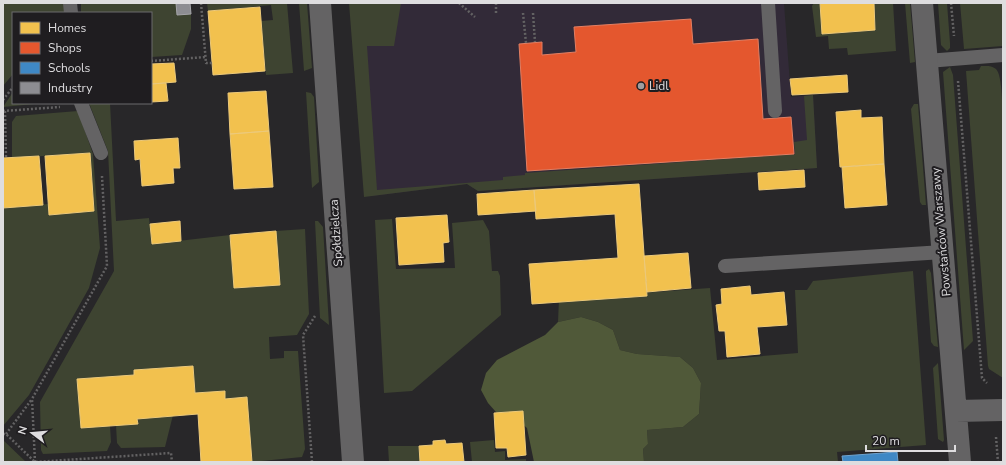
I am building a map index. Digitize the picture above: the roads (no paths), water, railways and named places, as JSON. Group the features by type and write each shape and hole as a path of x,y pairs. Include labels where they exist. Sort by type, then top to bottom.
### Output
{"street":[{"name":"Spółdzielcza","path":"320,3 353,462"},
{"name":"Powstańców Warszawy","path":"922,3 960,462"},
{"path":"956,411 1003,410"}],"lane":[{"path":"768,3 775,111"},
{"path":"927,61 956,60 964,57 1003,54"},
{"path":"82,104 101,153"},
{"path":"725,266 943,252"}],"place":[{"name":"Lidl","path":"641,86"}]}
